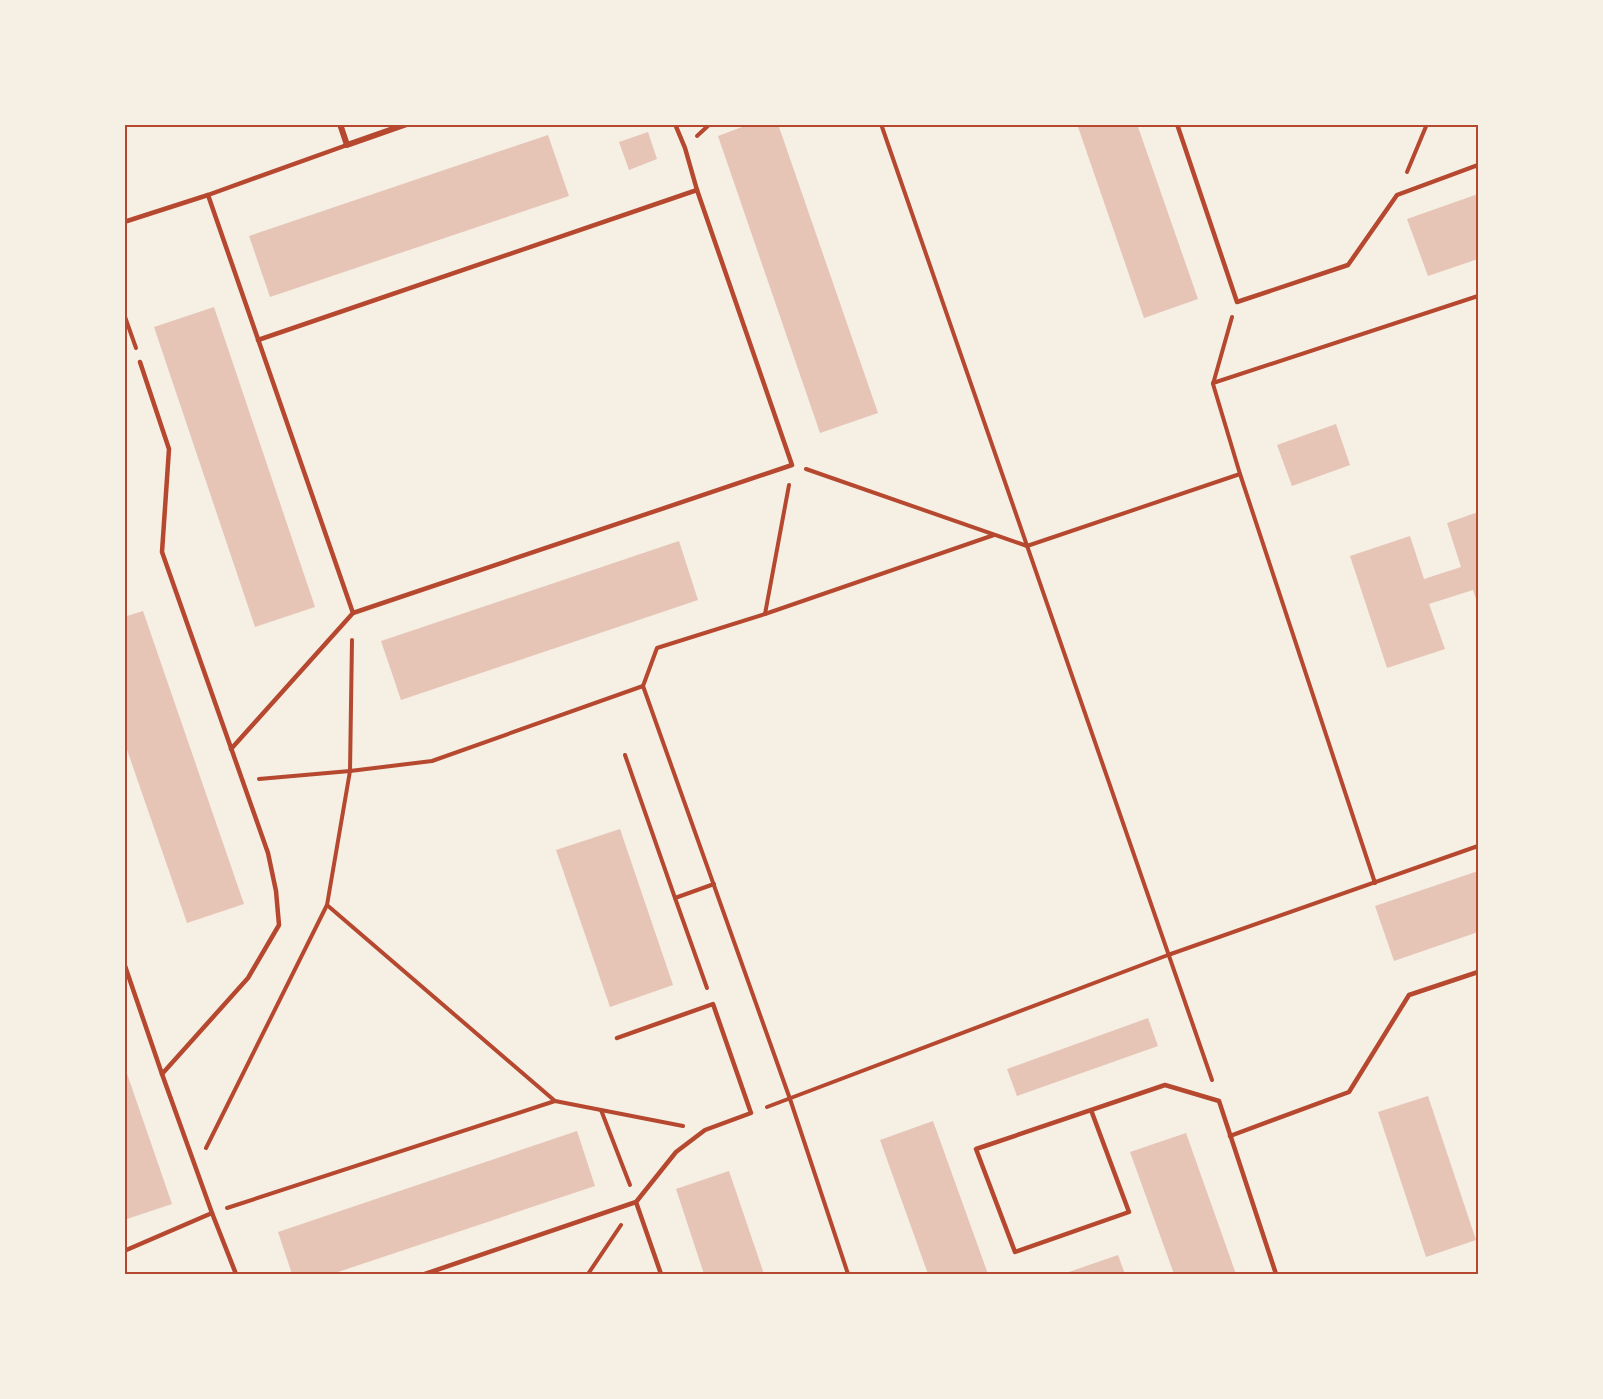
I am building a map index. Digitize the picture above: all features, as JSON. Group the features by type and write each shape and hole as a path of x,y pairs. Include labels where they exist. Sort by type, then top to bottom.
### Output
{"street":[{"path":"340,124 347,145 407,124"}],"lane":[{"path":"231,749 352,613 792,465 675,124"},
{"path":"1177,124 1236,302 1348,265 1397,195 1479,165"},
{"path":"124,222 208,195 347,145"},
{"path":"258,340 697,190"},
{"path":"208,195 352,613"},
{"path":"140,362 169,449 162,552 268,853 276,891 279,925 248,978 162,1074"},
{"path":"124,963 195,1170 236,1275"},
{"path":"1230,1136 1349,1092 1409,996 1479,972"},
{"path":"425,1275 636,1202 676,1152 705,1130 751,1113 713,1004 617,1038"},
{"path":"1091,1110 1129,1212 1015,1252 976,1149 1091,1110 1165,1085 1219,1101 1276,1275"},
{"path":"636,1202 661,1275"},
{"path":"124,1251 212,1213"}],"path":[{"path":"881,124 1219,1101"},
{"path":"1397,195 1427,124"},
{"path":"1213,384 1479,296"},
{"path":"1236,302 1213,384 1240,474 1375,883"},
{"path":"124,314 140,362"},
{"path":"765,614 792,465 1027,546 1240,474"},
{"path":"848,1275 790,1099 643,686 657,648 765,614 994,535"},
{"path":"195,1170 327,905 350,771 352,613"},
{"path":"242,780 432,761 643,686"},
{"path":"625,755 713,1004"},
{"path":"751,1113 1168,956 1479,846"},
{"path":"675,898 714,884"},
{"path":"327,905 555,1101"},
{"path":"212,1213 555,1101 705,1130"}],"building":[{"path":"750,124 778,124 878,413 820,433 718,136"},
{"path":"1077,124 1137,124 1198,299 1144,318"},
{"path":"648,132 657,159 629,170 619,142"},
{"path":"548,135 569,196 270,297 249,236"},
{"path":"1478,194 1478,259 1428,276 1407,219"},
{"path":"214,307 315,607 255,627 154,327"},
{"path":"1336,424 1350,465 1292,486 1277,445"},
{"path":"1478,512 1478,605 1473,590 1429,604 1445,649 1387,668 1350,556 1410,536 1424,579 1461,567 1447,523"},
{"path":"679,541 698,600 401,700 381,641"},
{"path":"143,611 244,904 187,923 124,741 124,617"},
{"path":"620,829 673,985 610,1007 556,850"},
{"path":"1478,871 1478,932 1394,961 1375,906"},
{"path":"1148,1018 1158,1046 1017,1096 1007,1069"},
{"path":"124,1065 172,1204 124,1220"},
{"path":"1428,1096 1476,1240 1426,1257 1378,1112"},
{"path":"933,1121 988,1274 928,1274 880,1140"},
{"path":"577,1131 595,1186 332,1274 292,1274 278,1232"},
{"path":"1186,1133 1236,1274 1174,1274 1130,1152"},
{"path":"729,1171 764,1274 704,1274 676,1189"},
{"path":"1118,1255 1125,1274 1063,1274"}]}
